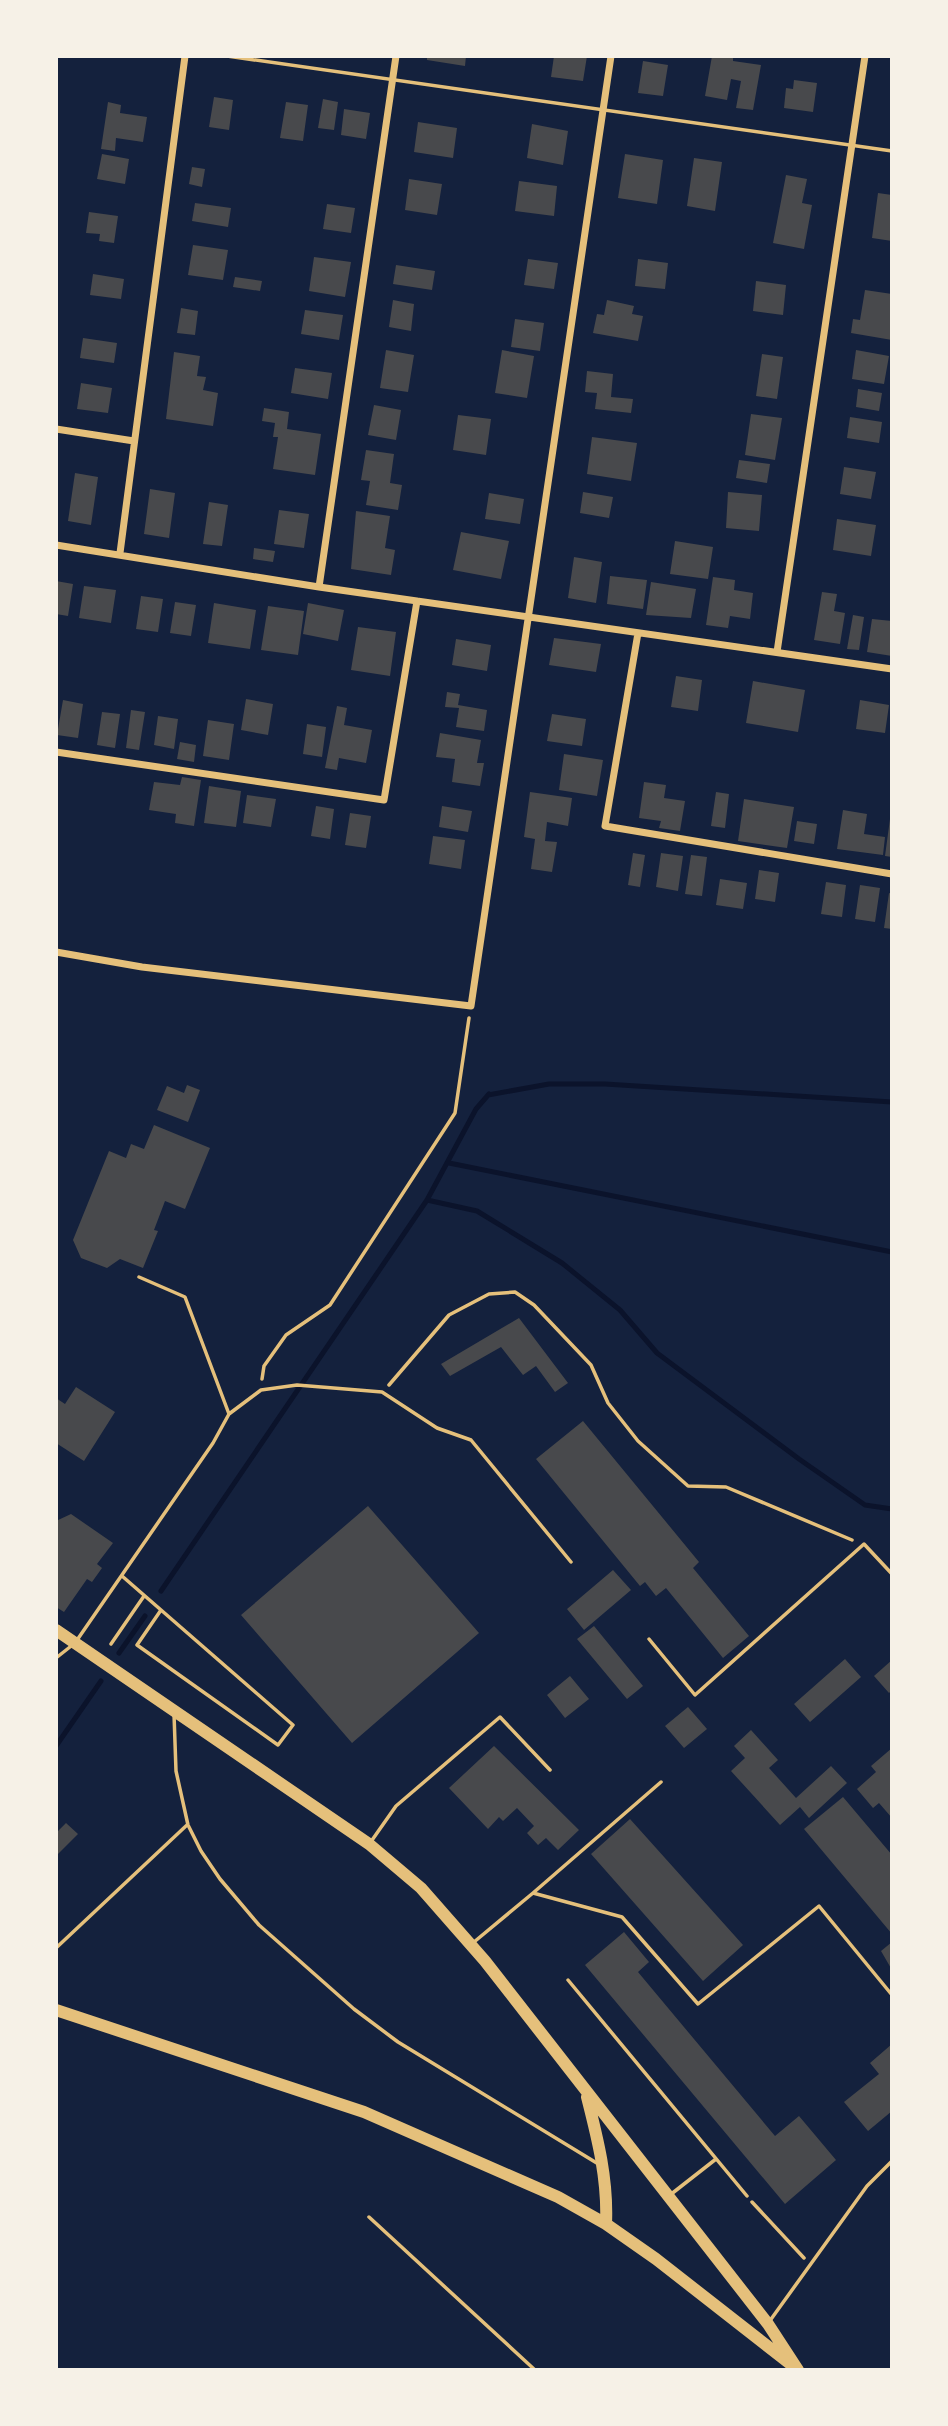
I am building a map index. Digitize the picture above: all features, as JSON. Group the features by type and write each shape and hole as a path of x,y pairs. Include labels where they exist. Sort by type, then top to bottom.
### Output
{"main road":[{"path":"56,1630 369,1844 421,1888 471,1944 669,2196 768,2324 797,2369"},
{"path":"56,2010 364,2112 558,2197 606,2224 797,2369"},
{"path":"586,2091 608,2193 606,2224"}],"street":[{"path":"120,553 186,56"},
{"path":"319,587 396,56"},
{"path":"56,952 142,967 471,1006 611,56"},
{"path":"777,652 865,56"},
{"path":"56,429 135,441"},
{"path":"56,545 120,553 319,587 892,669"},
{"path":"56,752 384,800 416,601"},
{"path":"638,633 605,826 892,874"}],"lane":[{"path":"227,56 892,151"},
{"path":"139,1277 185,1297 229,1414"},
{"path":"56,1658 75,1643 213,1443 229,1414 261,1390 297,1385 382,1392 437,1428 471,1440 570,1562"},
{"path":"649,1639 695,1695 864,1544 892,1574"},
{"path":"121,1576 161,1610 293,1725 278,1745 137,1645 161,1610"},
{"path":"111,1644 144,1596"},
{"path":"174,1711 176,1771 188,1825 220,1879 259,1925 354,2009 398,2042 604,2168"},
{"path":"369,1844 396,1806 500,1717 550,1770"},
{"path":"471,1944 661,1783"},
{"path":"56,1948 188,1825"},
{"path":"533,1893 622,1917 698,2004 818,1906 892,1995"},
{"path":"568,1980 747,2196"},
{"path":"669,2196 716,2159"},
{"path":"768,2324 867,2186 892,2161"}],"path":[{"path":"261,1390 264,1366 286,1335 330,1305 455,1114 471,1006"},
{"path":"382,1392 449,1315 489,1294 515,1292 534,1305 591,1365 608,1403 638,1441 688,1486 726,1487 864,1544"},
{"path":"747,2196 811,2264"},
{"path":"369,2217 535,2370"}],"building":[{"path":"427,56 466,56 465,66 427,60"},
{"path":"554,56 587,56 583,81 551,77"},
{"path":"712,56 733,56 733,61 761,65 753,110 736,108 741,81 731,79 727,100 705,96"},
{"path":"643,61 668,65 663,96 638,93"},
{"path":"794,80 817,83 813,112 784,108 786,88 793,89"},
{"path":"214,97 233,100 229,130 209,127"},
{"path":"323,99 338,102 334,130 318,128"},
{"path":"108,102 121,105 120,113 147,117 143,142 116,138 115,151 101,149"},
{"path":"286,102 308,105 303,141 280,138"},
{"path":"344,109 370,113 366,139 341,135"},
{"path":"418,122 457,128 453,158 414,152"},
{"path":"532,124 568,131 563,165 527,158"},
{"path":"102,154 129,159 125,184 97,179"},
{"path":"625,154 663,160 657,204 618,198"},
{"path":"694,158 722,162 715,211 687,206"},
{"path":"192,167 205,169 202,187 189,184"},
{"path":"786,175 807,179 802,203 812,205 804,249 773,243"},
{"path":"409,179 442,184 437,215 405,210"},
{"path":"519,181 557,186 554,216 515,211"},
{"path":"878,193 892,195 892,241 872,238"},
{"path":"195,203 231,208 228,227 192,221"},
{"path":"327,204 355,208 351,233 323,229"},
{"path":"89,212 118,216 114,243 99,241 100,234 86,233"},
{"path":"193,245 228,250 223,280 188,275"},
{"path":"314,257 351,262 345,297 309,291"},
{"path":"528,259 558,263 554,289 524,285"},
{"path":"638,259 668,263 665,289 635,286"},
{"path":"396,265 435,271 432,290 393,284"},
{"path":"93,274 124,279 121,299 90,295"},
{"path":"235,277 262,281 260,291 233,287"},
{"path":"756,281 786,285 783,315 753,311"},
{"path":"865,290 892,294 892,340 851,333 853,319 860,320"},
{"path":"393,300 414,304 411,331 389,327"},
{"path":"607,300 634,306 632,314 643,316 638,341 593,333 597,314 604,315"},
{"path":"181,308 198,311 195,335 177,333"},
{"path":"305,310 343,315 339,340 301,334"},
{"path":"515,319 544,323 540,351 511,347"},
{"path":"83,338 117,343 114,363 80,358"},
{"path":"386,350 414,355 408,392 380,388"},
{"path":"502,350 534,356 527,398 495,393"},
{"path":"856,350 889,356 884,384 852,379"},
{"path":"174,352 200,356 197,376 206,377 203,390 218,393 213,426 166,419"},
{"path":"762,354 783,357 777,399 756,396"},
{"path":"295,368 332,373 328,399 291,393"},
{"path":"587,371 613,374 611,397 633,399 631,413 595,409 597,393 585,392"},
{"path":"81,383 112,388 108,413 77,409"},
{"path":"858,389 882,393 879,411 856,407"},
{"path":"374,405 401,410 396,440 368,435"},
{"path":"264,408 289,412 287,429 321,434 315,475 273,469 278,437 273,437 275,423 262,421"},
{"path":"751,414 782,418 775,460 745,455"},
{"path":"458,415 491,419 486,455 453,450"},
{"path":"850,417 882,422 879,443 847,438"},
{"path":"592,437 637,443 631,481 587,474"},
{"path":"366,450 394,454 390,483 402,485 398,510 366,505 370,481 361,480"},
{"path":"739,460 770,464 767,483 736,478"},
{"path":"844,467 876,472 871,499 840,494"},
{"path":"75,473 98,477 91,525 68,521"},
{"path":"150,489 175,493 169,538 144,534"},
{"path":"583,492 613,497 609,518 580,513"},
{"path":"728,492 762,495 759,531 726,528"},
{"path":"489,493 524,499 520,524 485,519"},
{"path":"209,502 228,505 222,546 203,544"},
{"path":"279,510 309,514 304,548 274,544"},
{"path":"356,511 390,516 385,548 395,550 391,575 351,569"},
{"path":"837,519 876,525 871,556 833,550"},
{"path":"461,532 509,541 501,579 453,570"},
{"path":"675,541 713,547 708,579 670,574"},
{"path":"254,548 275,551 273,562 253,559"},
{"path":"574,557 602,562 596,603 568,598"},
{"path":"610,576 647,580 643,609 607,604"},
{"path":"713,577 735,580 734,590 753,593 750,619 730,616 728,628 706,625"},
{"path":"56,581 73,584 68,616 56,614"},
{"path":"651,582 696,589 691,618 646,615"},
{"path":"84,586 116,590 111,623 79,618"},
{"path":"822,592 837,594 834,611 845,613 840,644 814,640"},
{"path":"141,596 163,599 158,632 136,629"},
{"path":"175,602 196,605 191,636 170,633"},
{"path":"214,603 256,610 250,649 208,643"},
{"path":"308,603 344,610 338,641 303,634"},
{"path":"268,606 304,611 298,655 261,650"},
{"path":"853,615 864,617 859,650 847,649"},
{"path":"872,619 892,621 892,656 867,652"},
{"path":"358,627 396,632 390,676 351,670"},
{"path":"554,638 601,644 596,672 549,665"},
{"path":"456,639 491,645 487,671 452,665"},
{"path":"676,676 702,680 698,711 671,707"},
{"path":"753,681 805,690 798,732 746,723"},
{"path":"447,692 460,694 458,705 487,710 484,731 456,727 459,708 445,707"},
{"path":"246,699 273,704 268,735 241,730"},
{"path":"63,700 83,704 78,738 57,735"},
{"path":"860,700 889,705 885,733 856,729"},
{"path":"337,706 347,708 344,725 372,730 366,763 339,758 337,770 325,768"},
{"path":"131,710 145,712 139,750 126,748"},
{"path":"102,712 120,714 115,748 97,745"},
{"path":"552,714 586,719 582,746 547,741"},
{"path":"158,716 178,719 174,749 154,745"},
{"path":"208,720 234,724 229,760 203,756"},
{"path":"307,724 326,727 322,757 303,754"},
{"path":"440,733 481,740 477,763 484,763 480,786 452,782 455,759 436,757"},
{"path":"180,742 196,745 194,762 177,759"},
{"path":"564,754 603,760 597,796 559,790"},
{"path":"182,777 201,780 194,826 175,823 176,814 149,810 154,782 180,785"},
{"path":"644,782 666,785 664,798 685,801 680,831 659,828 661,821 639,818"},
{"path":"209,786 241,791 236,827 204,823"},
{"path":"530,792 572,798 568,826 547,822 545,841 557,842 552,872 531,869 535,839 524,837"},
{"path":"716,792 729,794 725,828 711,826"},
{"path":"247,795 276,799 271,827 243,823"},
{"path":"744,799 794,807 787,848 738,841"},
{"path":"316,806 334,809 330,839 311,836"},
{"path":"442,806 472,811 468,832 439,827"},
{"path":"843,810 867,814 864,834 885,837 883,855 837,849"},
{"path":"350,813 371,816 366,848 345,845"},
{"path":"890,819 892,820 892,857 885,856"},
{"path":"797,821 817,824 814,844 794,841"},
{"path":"433,836 465,840 461,869 429,864"},
{"path":"633,853 645,855 640,887 628,885"},
{"path":"661,853 683,856 678,891 656,887"},
{"path":"691,855 707,857 702,896 685,894"},
{"path":"759,870 779,873 775,902 755,899"},
{"path":"720,879 747,883 743,909 716,905"},
{"path":"826,882 846,885 842,917 821,914"},
{"path":"860,885 880,888 875,922 855,919"},
{"path":"889,893 892,894 892,929 884,928"},
{"path":"187,1085 200,1090 188,1122 157,1110 167,1086 184,1093"},
{"path":"154,1125 210,1148 185,1209 165,1201 154,1230 158,1231 143,1268 120,1259 107,1268 81,1258 73,1240 109,1151 126,1158 131,1144 144,1149"},
{"path":"519,1318 568,1383 555,1392 536,1366 523,1375 501,1347 450,1376 441,1364"},
{"path":"76,1387 115,1412 84,1461 56,1443 56,1398 65,1404"},
{"path":"583,1421 699,1562 693,1568 749,1636 723,1658 666,1588 656,1596 645,1582 640,1586 536,1459"},
{"path":"368,1506 479,1633 352,1743 241,1615"},
{"path":"71,1514 113,1543 97,1564 102,1568 92,1582 87,1579 64,1612 56,1607 56,1521"},
{"path":"613,1570 631,1590 584,1630 567,1609"},
{"path":"594,1626 643,1686 627,1699 577,1639"},
{"path":"845,1659 861,1677 810,1722 794,1704"},
{"path":"892,1660 892,1690 889,1693 874,1676"},
{"path":"570,1676 589,1699 565,1718 547,1695"},
{"path":"688,1707 707,1729 684,1748 665,1726"},
{"path":"751,1730 778,1760 769,1768 796,1798 831,1766 847,1783 809,1818 800,1807 780,1825 731,1771 745,1758 734,1746"},
{"path":"494,1746 579,1830 558,1850 546,1838 538,1845 527,1833 534,1826 517,1808 503,1821 499,1817 488,1829 449,1788"},
{"path":"892,1748 892,1818 879,1803 873,1808 857,1789 876,1772 871,1766"},
{"path":"843,1797 892,1855 892,1934 804,1829"},
{"path":"630,1819 743,1945 703,1981 591,1854"},
{"path":"66,1823 78,1834 57,1855 56,1833"},
{"path":"624,1932 649,1962 638,1972 775,2136 799,2116 836,2160 785,2204 585,1965"},
{"path":"892,1942 892,1970 881,1951"},
{"path":"892,2044 892,2111 868,2131 844,2102 879,2074 870,2063"}],"waterway":[{"path":"488,1095 549,1084 605,1084 892,1102"},
{"path":"161,1591 427,1200 476,1109 489,1094"},
{"path":"449,1163 892,1252"},
{"path":"427,1200 477,1211 562,1263 620,1310 657,1353 799,1459 865,1505 892,1509"},
{"path":"119,1653 145,1616"},
{"path":"56,1746 101,1681"}]}
